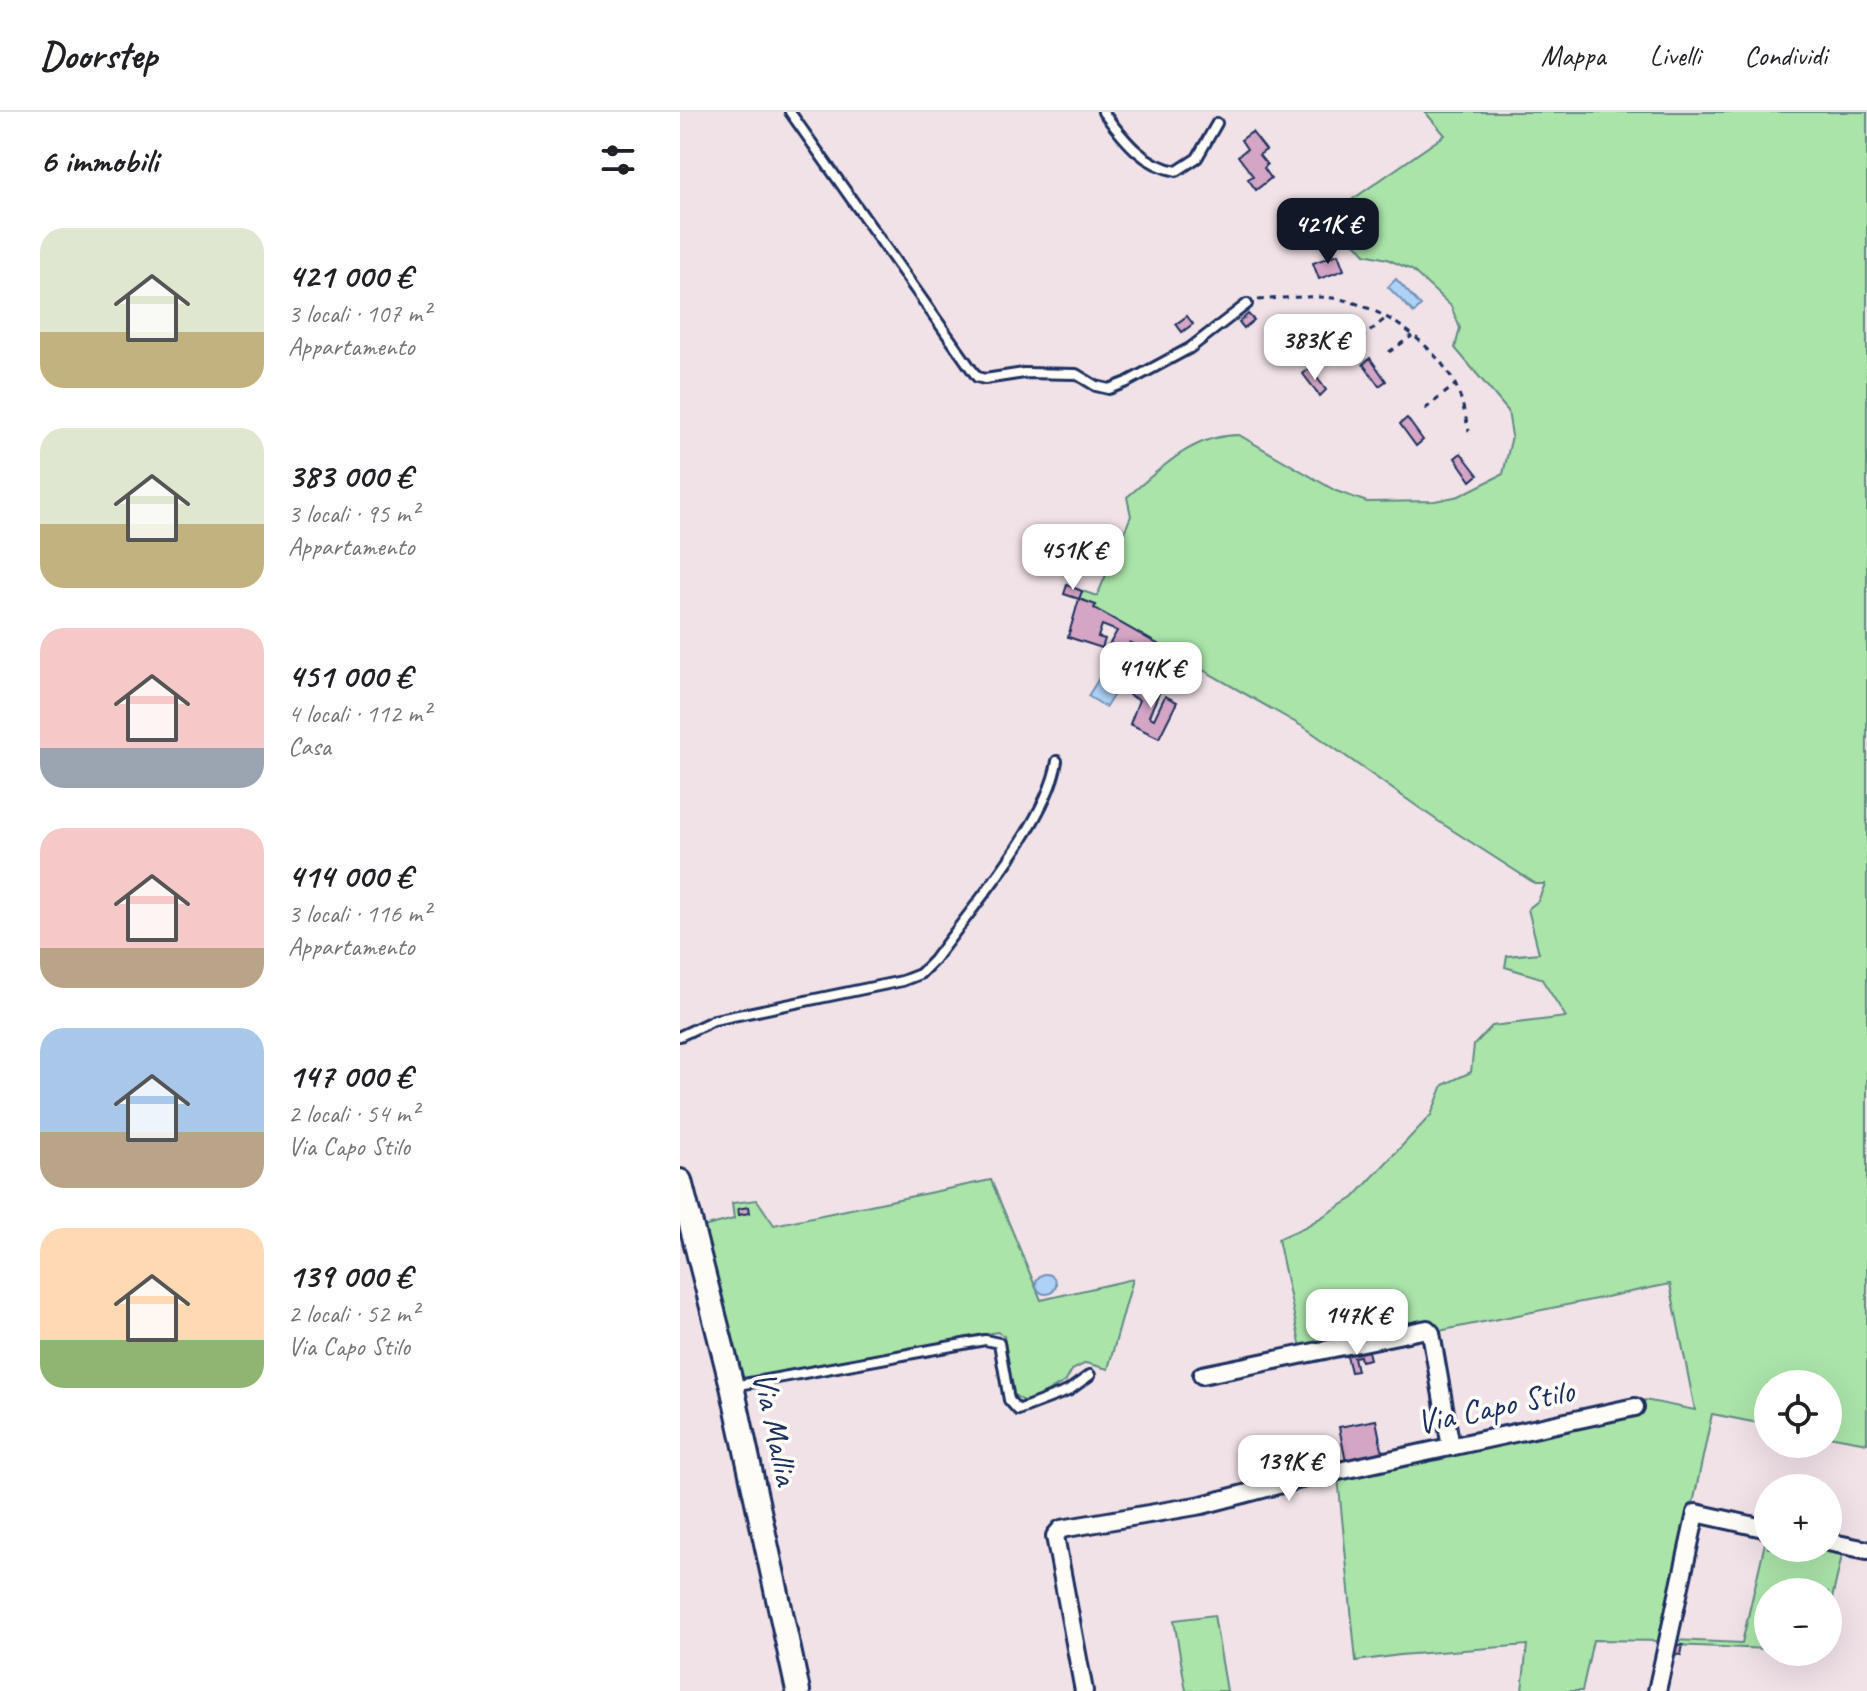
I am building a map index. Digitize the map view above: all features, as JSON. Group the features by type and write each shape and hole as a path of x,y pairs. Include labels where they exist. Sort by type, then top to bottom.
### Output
{"street":[{"name":"Via Mallia","path":"680,1181 732,1386 798,1691"},
{"path":"1202,1375 1427,1329 1431,1333 1451,1447"},
{"name":"Via Capo Stilo","path":"1084,1691 1055,1536 1061,1529 1202,1505 1297,1480 1635,1407"},
{"path":"1657,1691 1696,1513 1754,1526"},
{"path":"1842,1545 1867,1550"}],"lane":[{"path":"790,112 977,377 985,379 1024,373 1076,374 1096,386 1109,389 1190,348 1247,304"},
{"path":"1103,112 1132,148 1165,169 1177,171 1197,158 1217,123"},
{"path":"680,1036 714,1020 902,981 920,974 934,960 1020,842 1049,790 1057,761"},
{"path":"732,1386 985,1340 999,1343 1009,1400 1018,1410 1068,1391 1090,1375"}],"path":[{"path":"1247,304 1260,300 1329,298 1346,301 1386,318 1431,353 1455,385 1469,431"},
{"path":"1333,362 1386,318"},
{"path":"1389,352 1412,336"},
{"path":"1334,338 1349,348"},
{"path":"1425,409 1455,385"}],"green space":[{"path":"1425,112 1867,112 1867,1443 1842,1439 1842,1370 1754,1370 1754,1422 1712,1414 1664,1641 1593,1640 1582,1691 1522,1691 1527,1645 1356,1661 1338,1477 1636,1412 1645,1400 1695,1410 1670,1284 1439,1331 1301,1348 1278,1239 1305,1227 1353,1198 1431,1115 1443,1085 1471,1072 1474,1045 1492,1026 1566,1017 1541,978 1505,967 1507,956 1539,953 1528,909 1538,901 1545,884 1536,884 1438,821 1307,729 1094,608 1095,605 1079,599 1082,591 1097,596 1131,516 1127,497 1178,455 1222,436 1239,435 1336,491 1367,502 1435,501 1459,496 1503,474 1512,436 1508,411 1455,348 1460,328 1451,306 1412,270 1365,254 1330,215 1445,135"},
{"path":"991,1180 1041,1300 1133,1279 1108,1369 1086,1363 1072,1370 1066,1381 1027,1403 1014,1395 1004,1336 997,1332 739,1381 699,1228 734,1219 732,1203 757,1200 774,1225"},
{"path":"1761,1562 1840,1562 1837,1578 1757,1578"},
{"path":"1754,1591 1754,1648 1673,1645 1674,1640 1742,1643"},
{"path":"1214,1615 1227,1691 1186,1691 1174,1620"}],"water":[{"path":"1396,279 1421,306 1414,313 1388,287"},
{"path":"1103,672 1121,683 1106,707 1088,696"},
{"path":"1046,1274 1053,1277 1056,1284 1053,1291 1046,1294 1039,1291 1036,1284 1039,1277"}],"building":[{"path":"1252,132 1266,150 1259,155 1267,165 1264,168 1271,178 1256,190 1248,179 1253,176 1238,156 1247,149 1241,140"},
{"path":"1338,254 1344,270 1319,279 1313,263"},
{"path":"1248,314 1254,320 1244,328 1239,322"},
{"path":"1318,315 1325,342 1316,345 1309,318"},
{"path":"1187,316 1193,324 1182,332 1176,324"},
{"path":"1370,358 1386,381 1379,386 1363,364"},
{"path":"1310,368 1326,390 1320,396 1303,374"},
{"path":"1407,418 1423,440 1416,446 1400,424"},
{"path":"1461,453 1478,475 1471,481 1455,458"},
{"path":"1067,585 1082,591 1079,599 1064,594"},
{"path":"1079,599 1096,605 1094,608 1182,658 1169,682 1158,676 1166,661 1130,642 1120,660 1105,652 1117,631 1102,625 1098,637 1105,639 1102,648 1068,637"},
{"path":"1136,682 1159,693 1149,716 1154,719 1165,696 1177,702 1159,738 1130,724 1139,700 1129,695"},
{"path":"748,1207 749,1213 739,1215 738,1209"},
{"path":"1367,1347 1370,1359 1361,1361 1360,1356 1354,1357 1357,1371 1351,1372 1346,1352"},
{"path":"1376,1420 1383,1455 1346,1462 1339,1427"},
{"path":"1673,1645 1683,1645 1681,1655 1671,1654"}]}
